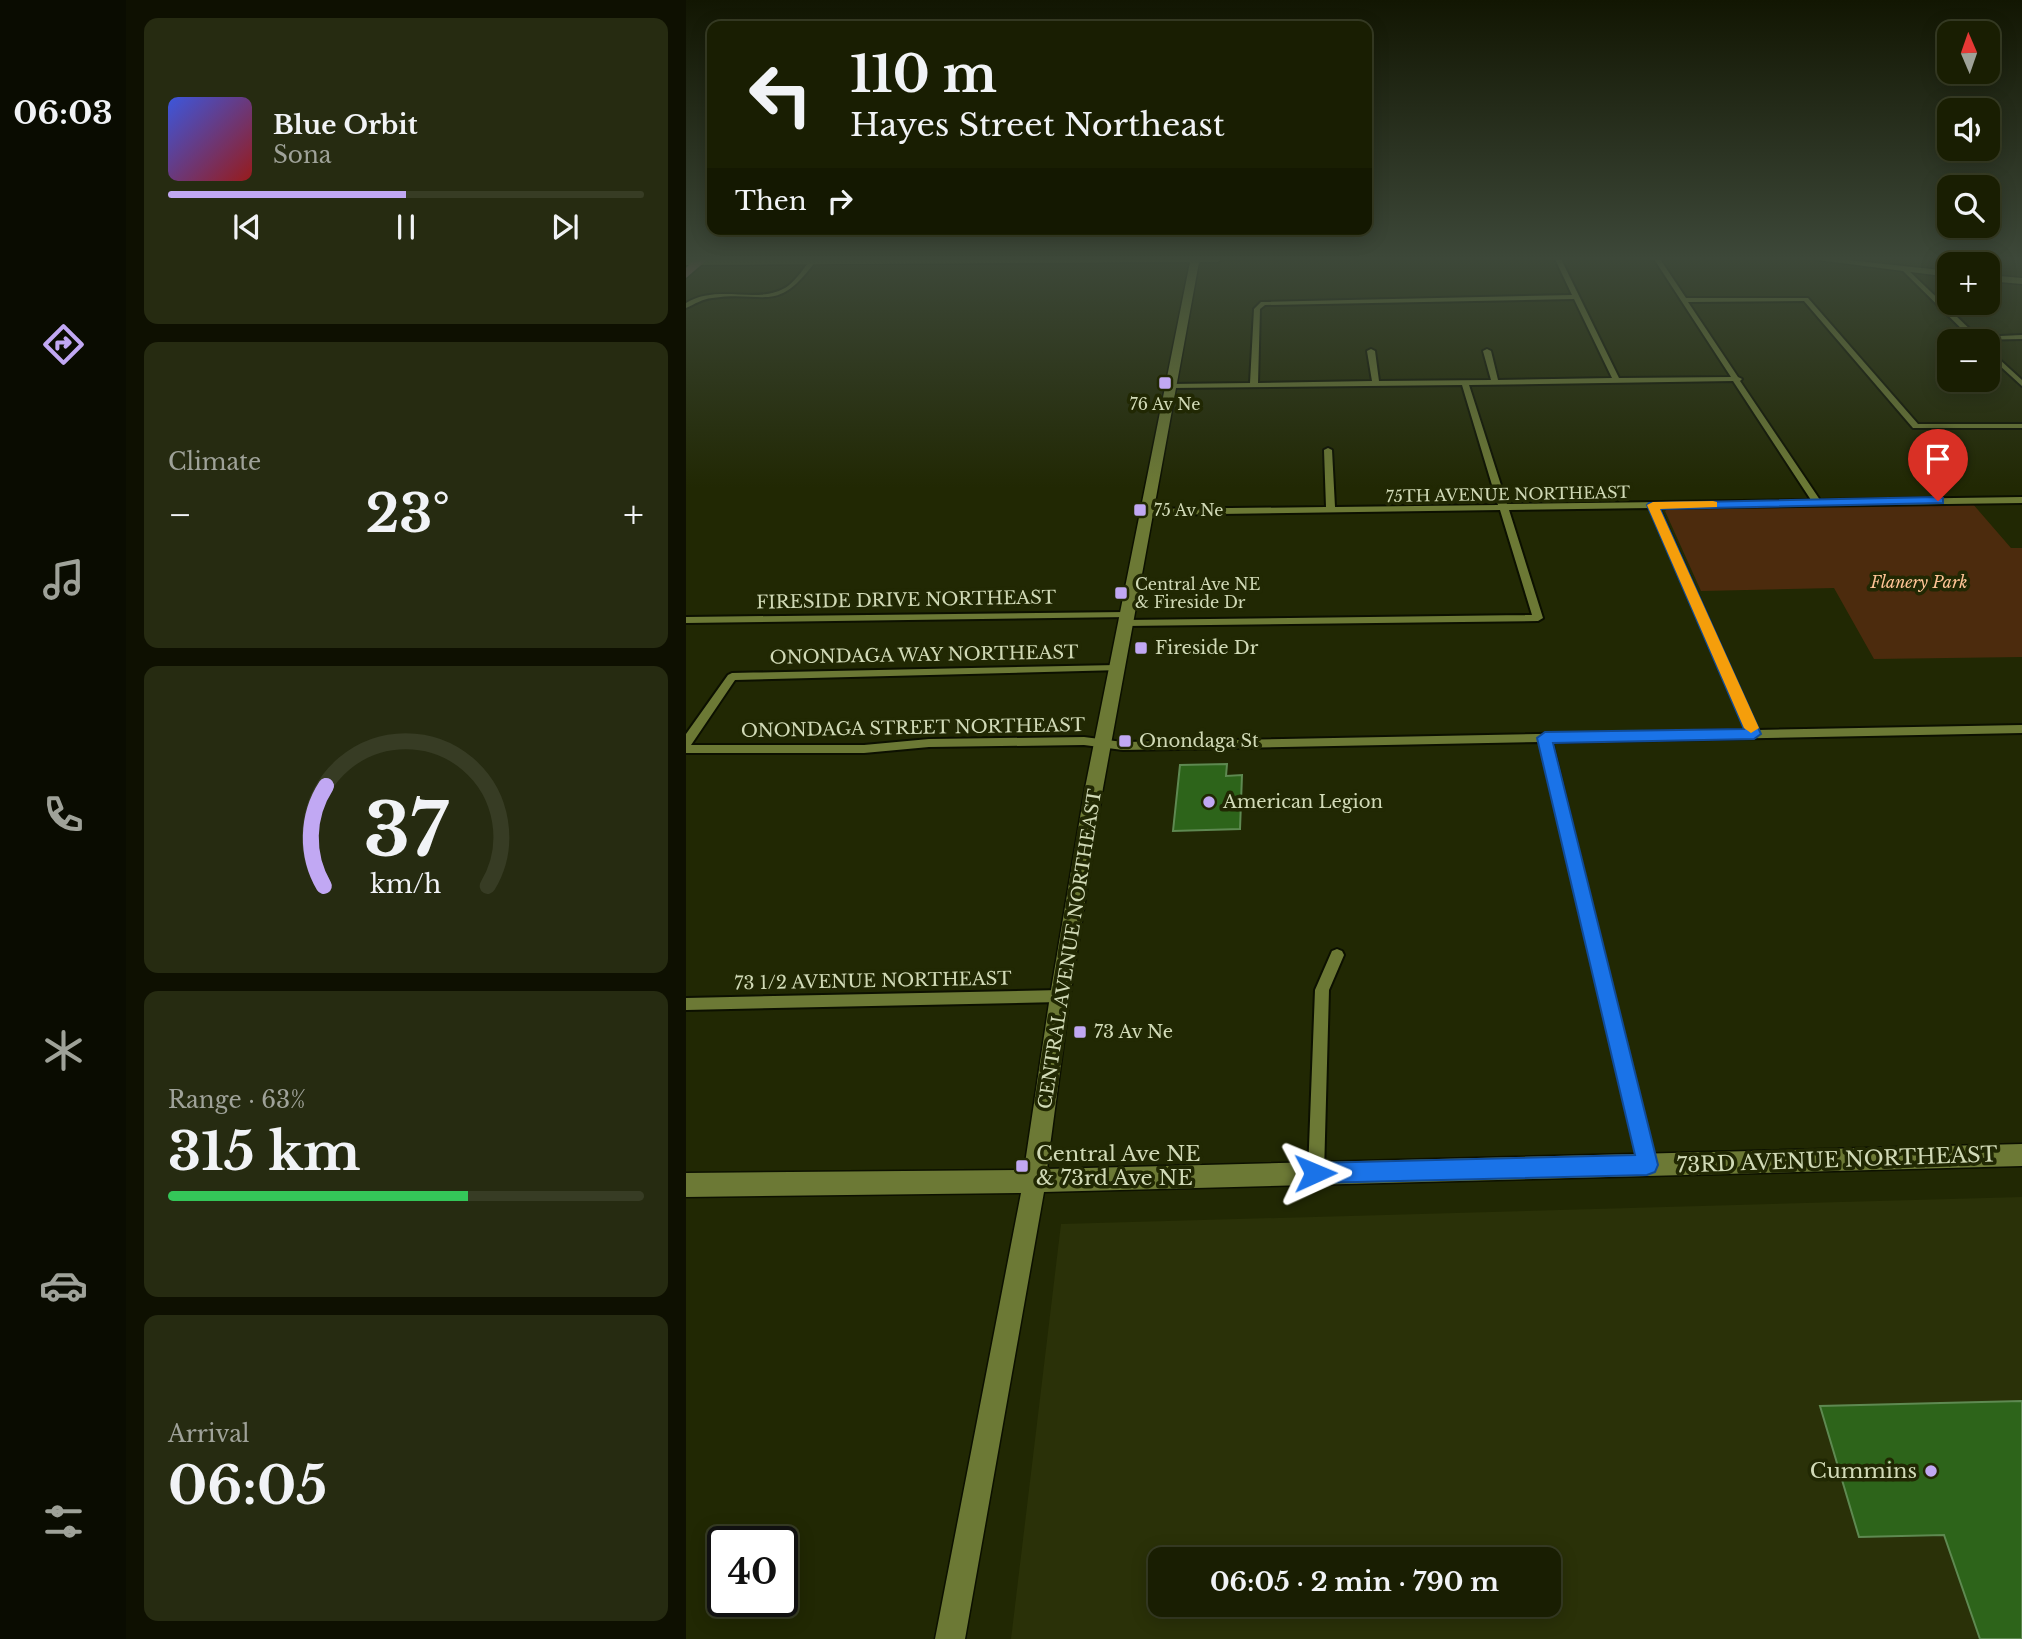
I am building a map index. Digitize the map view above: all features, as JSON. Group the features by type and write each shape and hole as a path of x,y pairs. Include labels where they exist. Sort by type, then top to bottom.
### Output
{"street":[{"name":"CENTRAL AVENUE NORTHEAST","path":"950,1639 1035,1181 1060,996 1117,668 1180,335"},
{"path":"1254,385 1256,335"},
{"path":"1594,335 1617,380"},
{"path":"1709,335 1817,503"},
{"path":"1838,335 1916,426 2022,426"},
{"path":"2000,338 2022,337"},
{"path":"1371,351 1376,384"},
{"path":"1486,351 1495,382"},
{"path":"2000,363 2022,384"},
{"path":"1170,387 1738,379"},
{"path":"1465,383 1504,508"},
{"path":"1328,450 1331,510"},
{"name":"75TH AVENUE NORTHEAST","path":"1147,512 2022,500"},
{"path":"1653,505 1754,734"},
{"name":"FIRESIDE DRIVE NORTHEAST","path":"686,620 1538,618 1504,508"},
{"name":"ONONDAGA WAY NORTHEAST","path":"686,743 732,677 1117,668"},
{"name":"ONONDAGA STREET NORTHEAST","path":"686,749 864,749 929,743 1084,741 1136,746 2022,729"},
{"path":"1545,738 1647,1165"},
{"path":"1315,1173 1322,989 1337,955"},
{"name":"73 1/2 AVENUE NORTHEAST","path":"686,1004 1060,996"},
{"name":"73RD AVENUE NORTHEAST","path":"686,1185 1035,1181 2022,1155"}],"shaded area":[{"path":"2022,1197 2022,1639 1011,1639 1061,1224"}],"green space":[{"name":"Flanery Park","path":"1972,503 2011,548 2022,548 2022,657 1874,659 1834,588 1701,591 1665,511 1670,507"}],"building":[{"name":"American Legion","path":"1227,764 1226,776 1242,775 1240,829 1173,831 1180,765"},
{"name":"Cummins","path":"2022,1401 2022,1639 1980,1639 1944,1535 1859,1537 1820,1406"}],"slow traffic":[{"path":"1713,504 1653,505 1751,728"}],"place":[{"name":"76 Av Ne","path":"1165,383"},
{"name":"75 Av Ne","path":"1140,510"},
{"name":"Central Ave NE & Fireside Dr","path":"1121,593"},
{"name":"Fireside Dr","path":"1141,648"},
{"name":"Onondaga St","path":"1125,741"},
{"name":"American Legion","path":"1209,802"},
{"name":"73 Av Ne","path":"1080,1032"},
{"name":"Central Ave NE & 73rd Ave NE","path":"1022,1166"},
{"name":"Cummins","path":"1931,1471"}],"route":[{"path":"1315,1173 1647,1165 1545,738 1754,734 1653,505 1938,501"}]}
